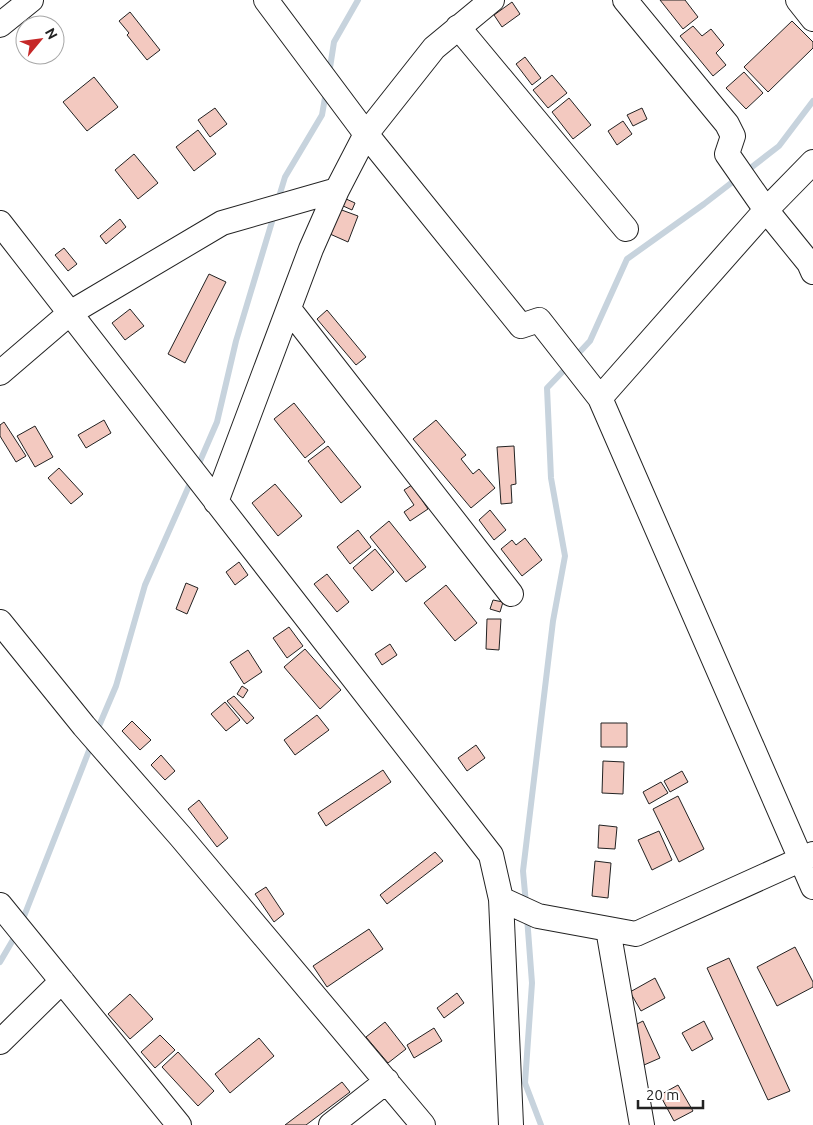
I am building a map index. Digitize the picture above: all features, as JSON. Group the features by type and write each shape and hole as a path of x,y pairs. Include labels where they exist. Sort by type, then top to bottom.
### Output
{"street":[{"path":"0,25 31,0"},
{"path":"266,0 366,134 521,326 539,320 600,398 806,856 813,887"},
{"path":"216,502 312,249 337,190 366,134 434,48 492,0"},
{"path":"625,0 727,124 734,136 728,154 766,210 813,272"},
{"path":"798,0 813,20"},
{"path":"458,27 626,229"},
{"path":"600,398 766,210 813,162"},
{"path":"0,373 70,313 222,223 337,190"},
{"path":"0,223 491,855 507,902 511,1125"},
{"path":"289,309 511,594"},
{"path":"0,622 84,726 181,837 424,1125"},
{"path":"507,902 538,916 636,934 806,856"},
{"path":"3,909 180,1125"},
{"path":"608,929 642,1125"},
{"path":"0,1042 62,981"},
{"path":"331,1125 387,1081"}],"building":[{"path":"660,0 685,0 698,17 683,29"},
{"path":"512,2 520,14 502,27 494,15"},
{"path":"130,12 160,50 147,60 127,35 129,33 119,21"},
{"path":"792,21 813,42 813,48 768,92 744,67"},
{"path":"693,26 702,36 711,29 724,45 716,53 726,65 713,76 680,36"},
{"path":"525,57 541,78 532,85 516,64"},
{"path":"744,72 763,93 746,109 726,88"},
{"path":"552,75 567,93 548,108 533,90"},
{"path":"94,77 118,107 87,131 63,102"},
{"path":"569,98 591,125 573,139 552,112"},
{"path":"215,108 227,124 210,137 198,120"},
{"path":"642,108 647,119 633,126 627,115"},
{"path":"623,121 632,134 617,145 608,131"},
{"path":"198,130 216,154 194,171 176,147"},
{"path":"134,154 158,183 138,199 115,170"},
{"path":"344,198 355,203 352,210 341,205"},
{"path":"339,209 358,216 348,242 330,234"},
{"path":"120,219 126,227 106,244 100,236"},
{"path":"64,248 77,264 68,271 55,255"},
{"path":"209,274 226,282 185,363 168,354"},
{"path":"130,309 144,326 125,340 112,323"},
{"path":"327,310 366,357 356,365 317,319"},
{"path":"294,403 325,442 305,458 274,419"},
{"path":"104,420 111,433 86,448 78,435"},
{"path":"436,420 466,455 461,459 473,474 479,469 495,488 471,508 413,439"},
{"path":"4,422 26,456 16,462 0,436 0,425"},
{"path":"35,426 53,457 35,467 17,436"},
{"path":"328,446 361,487 341,503 308,461"},
{"path":"514,446 516,484 511,485 512,503 501,504 497,447"},
{"path":"59,468 83,494 71,504 48,478"},
{"path":"275,484 302,516 278,536 252,503"},
{"path":"412,485 428,509 410,521 404,512 414,505 404,490"},
{"path":"490,510 506,530 494,540 479,520"},
{"path":"389,521 426,567 406,582 370,537"},
{"path":"358,530 371,547 350,564 337,547"},
{"path":"525,538 542,560 522,576 501,549 512,540 516,545"},
{"path":"375,549 394,572 372,591 353,568"},
{"path":"239,562 248,575 235,585 226,572"},
{"path":"327,574 349,602 337,612 314,584"},
{"path":"186,583 198,588 187,614 176,609"},
{"path":"446,585 477,623 455,641 424,603"},
{"path":"493,600 503,602 500,612 490,609"},
{"path":"487,619 501,619 499,650 486,649"},
{"path":"289,627 303,646 287,658 273,638"},
{"path":"390,644 397,655 382,665 375,654"},
{"path":"305,649 341,690 320,709 284,667"},
{"path":"248,650 262,672 244,684 230,662"},
{"path":"242,686 248,690 243,698 237,694"},
{"path":"234,696 254,718 247,724 227,701"},
{"path":"225,702 240,720 226,731 211,714"},
{"path":"317,715 329,730 295,755 284,740"},
{"path":"132,721 151,740 140,750 122,731"},
{"path":"601,723 627,723 627,747 601,747"},
{"path":"476,745 485,758 467,771 458,758"},
{"path":"161,755 175,771 165,780 151,765"},
{"path":"603,761 624,762 623,794 602,793"},
{"path":"383,770 391,782 326,826 318,813"},
{"path":"682,771 688,782 670,792 664,781"},
{"path":"661,782 668,793 649,804 643,792"},
{"path":"678,796 704,849 679,862 653,809"},
{"path":"199,800 228,838 217,847 188,809"},
{"path":"599,825 617,827 615,849 598,848"},
{"path":"659,831 672,860 652,870 638,840"},
{"path":"435,852 443,861 387,904 380,895"},
{"path":"595,861 611,863 608,898 592,896"},
{"path":"266,887 284,914 274,922 255,894"},
{"path":"369,929 383,949 327,987 313,966"},
{"path":"795,947 813,982 813,987 777,1006 757,967"},
{"path":"729,958 790,1091 768,1100 707,968"},
{"path":"655,978 665,998 641,1011 630,992"},
{"path":"457,993 464,1003 444,1018 437,1008"},
{"path":"130,994 153,1019 130,1039 108,1014"},
{"path":"643,1021 660,1058 644,1065 627,1029"},
{"path":"704,1021 713,1039 692,1051 682,1033"},
{"path":"385,1022 406,1049 388,1063 366,1037"},
{"path":"434,1028 442,1041 414,1058 407,1045"},
{"path":"160,1035 175,1050 155,1068 141,1052"},
{"path":"259,1038 274,1056 230,1093 215,1074"},
{"path":"178,1052 214,1091 198,1106 162,1067"},
{"path":"342,1082 350,1092 306,1125 285,1125"},
{"path":"678,1085 693,1111 674,1121 660,1095"}],"waterway":[{"path":"329,74 334,42 358,0"},
{"path":"278,200 285,177 322,115 326,92"},
{"path":"575,357 590,341 627,259 704,204 779,146 813,101"},
{"path":"197,468 217,422 236,341 274,215"},
{"path":"526,904 523,871 553,621 565,556 551,478 547,388 569,365"},
{"path":"96,733 116,686 145,585 192,479"},
{"path":"21,924 92,743"},
{"path":"527,917 532,983 525,1083 541,1125"},
{"path":"0,962 17,933"}]}
